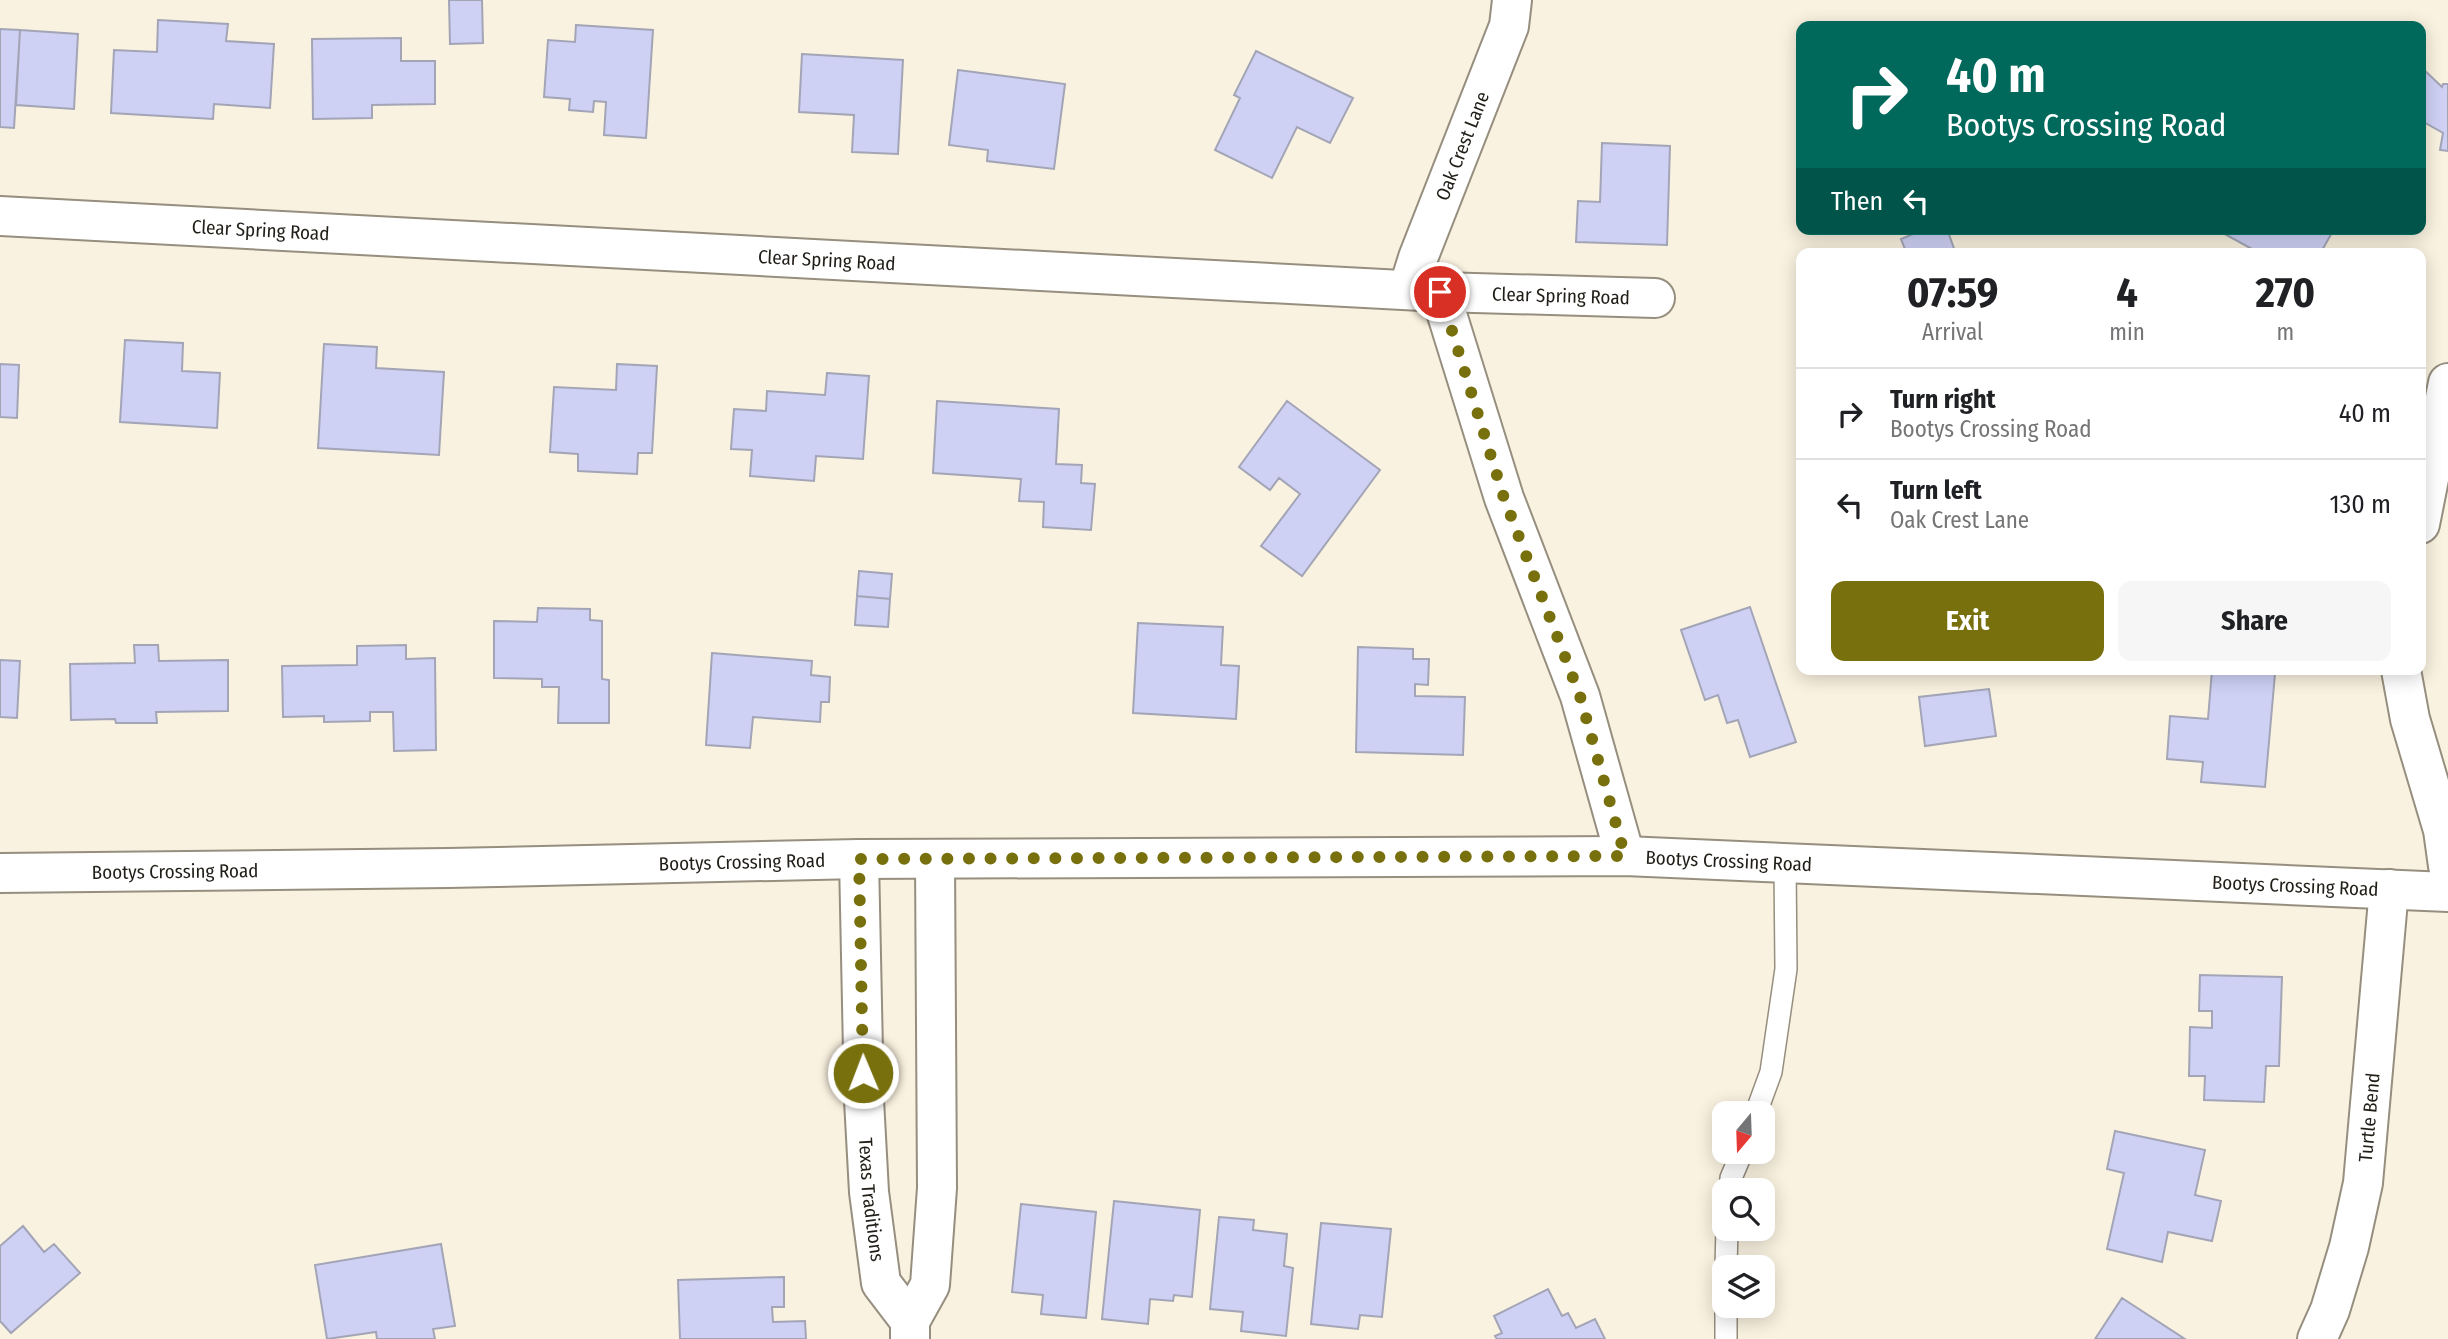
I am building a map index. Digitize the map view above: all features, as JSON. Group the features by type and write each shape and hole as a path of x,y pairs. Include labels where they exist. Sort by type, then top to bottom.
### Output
{"street":[{"name":"Oak Crest Lane","path":"1424,291 1418,258 1509,26 1512,0"},
{"name":"Clear Spring Road","path":"0,216 1424,291 1655,299"},
{"path":"1424,291 1580,696 1625,856"},
{"path":"2426,494 2448,383"},
{"path":"2402,675 2410,719 2443,831 2448,866"},
{"name":"Bootys Crossing Road","path":"0,873 448,868 859,859 1625,856 2448,892"},
{"name":"Texas Traditions","path":"859,859 864,1100 869,1192 881,1283 910,1330"},
{"name":"Texas Traditions","path":"910,1330 930,1285 937,1188 935,860"},
{"name":"Turtle Bend","path":"2317,1339 2330,1310 2349,1247 2363,1183 2389,889"}],"lane":[{"path":"1760,1101 1771,1072 1786,969 1785,863"},
{"path":"1726,1318 1726,1339"}],"building":[{"path":"449,0 482,0 483,43 450,44"},
{"path":"158,20 228,24 226,41 274,44 270,108 214,104 213,119 111,113 114,50 157,52"},
{"path":"576,25 653,30 646,138 604,135 606,102 594,101 593,112 569,110 570,99 544,97 548,40 575,42"},
{"path":"0,29 20,30 14,128 0,127"},
{"path":"20,30 78,34 74,109 16,105"},
{"path":"401,38 401,61 435,61 435,104 372,105 372,118 313,119 312,39"},
{"path":"1256,51 1353,98 1330,143 1297,127 1272,178 1215,150 1240,98 1234,95"},
{"path":"802,54 903,60 898,154 852,152 854,115 799,112"},
{"path":"958,70 1065,84 1054,169 987,161 988,150 949,145"},
{"path":"2426,72 2442,87 2443,84 2448,84 2448,151 2440,150 2443,133 2426,123"},
{"path":"1602,143 1670,146 1667,245 1576,242 1578,201 1600,202"},
{"path":"1911,235 1949,235 1954,248 1905,248 1901,239"},
{"path":"2226,235 2331,235 2323,248 2250,248"},
{"path":"125,340 183,343 182,371 220,373 217,428 120,422"},
{"path":"324,344 377,347 376,368 444,372 439,455 318,448"},
{"path":"0,364 19,365 17,418 0,417"},
{"path":"617,364 657,366 652,453 638,453 637,474 578,471 578,454 550,452 554,387 616,390"},
{"path":"827,373 869,376 863,459 816,456 814,481 750,476 752,450 731,449 734,409 766,411 767,391 825,395"},
{"path":"937,401 1059,409 1056,464 1082,465 1081,483 1095,484 1091,530 1043,527 1044,502 1019,501 1021,479 933,473"},
{"path":"1287,401 1380,470 1302,576 1261,546 1300,494 1279,478 1270,490 1239,467"},
{"path":"859,571 892,574 890,599 857,596"},
{"path":"857,596 890,599 888,627 855,625"},
{"path":"1750,607 1796,742 1750,757 1738,720 1727,723 1718,695 1705,700 1681,630"},
{"path":"538,608 590,609 590,620 602,621 602,679 609,680 609,723 558,723 559,687 542,687 542,679 494,678 494,621 537,622"},
{"path":"1138,623 1223,627 1221,665 1239,666 1236,719 1133,713"},
{"path":"134,645 158,645 159,661 228,660 228,711 156,712 157,723 116,723 115,719 71,720 70,664 135,663"},
{"path":"406,645 406,659 435,658 436,750 394,751 393,712 370,712 370,721 324,722 324,716 283,717 282,666 357,665 357,646"},
{"path":"1358,647 1413,649 1413,659 1429,659 1428,685 1415,684 1415,696 1465,697 1463,755 1356,752"},
{"path":"712,653 812,661 811,675 830,677 829,702 821,702 820,722 753,717 750,748 706,745"},
{"path":"0,660 20,661 17,718 0,717"},
{"path":"2212,675 2275,675 2265,787 2201,782 2203,762 2167,759 2170,716 2208,719"},
{"path":"1989,689 1996,736 1925,746 1919,697"},
{"path":"2200,975 2282,977 2279,1066 2266,1066 2264,1102 2204,1100 2205,1076 2189,1076 2190,1027 2212,1028 2212,1011 2199,1011"},
{"path":"2115,1131 2205,1150 2195,1195 2221,1201 2212,1241 2168,1232 2162,1262 2107,1249 2124,1173 2107,1169"},
{"path":"1114,1201 1200,1210 1192,1297 1174,1295 1173,1301 1150,1299 1148,1324 1102,1319"},
{"path":"1021,1204 1096,1212 1086,1318 1041,1314 1043,1295 1012,1292"},
{"path":"1219,1217 1254,1220 1253,1230 1287,1234 1284,1266 1293,1268 1286,1336 1241,1331 1243,1312 1210,1309"},
{"path":"1321,1223 1391,1229 1382,1317 1360,1315 1358,1329 1311,1324"},
{"path":"23,1226 44,1252 54,1244 80,1273 11,1333 0,1321 0,1246"},
{"path":"441,1244 455,1326 433,1329 435,1339 377,1339 376,1332 327,1339 315,1265"},
{"path":"784,1277 784,1307 772,1307 773,1322 805,1321 806,1339 680,1339 678,1280"},
{"path":"1548,1289 1562,1316 1568,1313 1576,1328 1595,1319 1605,1339 1497,1339 1495,1336 1502,1333 1494,1316"},
{"path":"2122,1298 2185,1339 2095,1339"}],"route":[{"path":"863,1073 859,859 1625,856 1580,696 1504,498 1440,292"}]}
